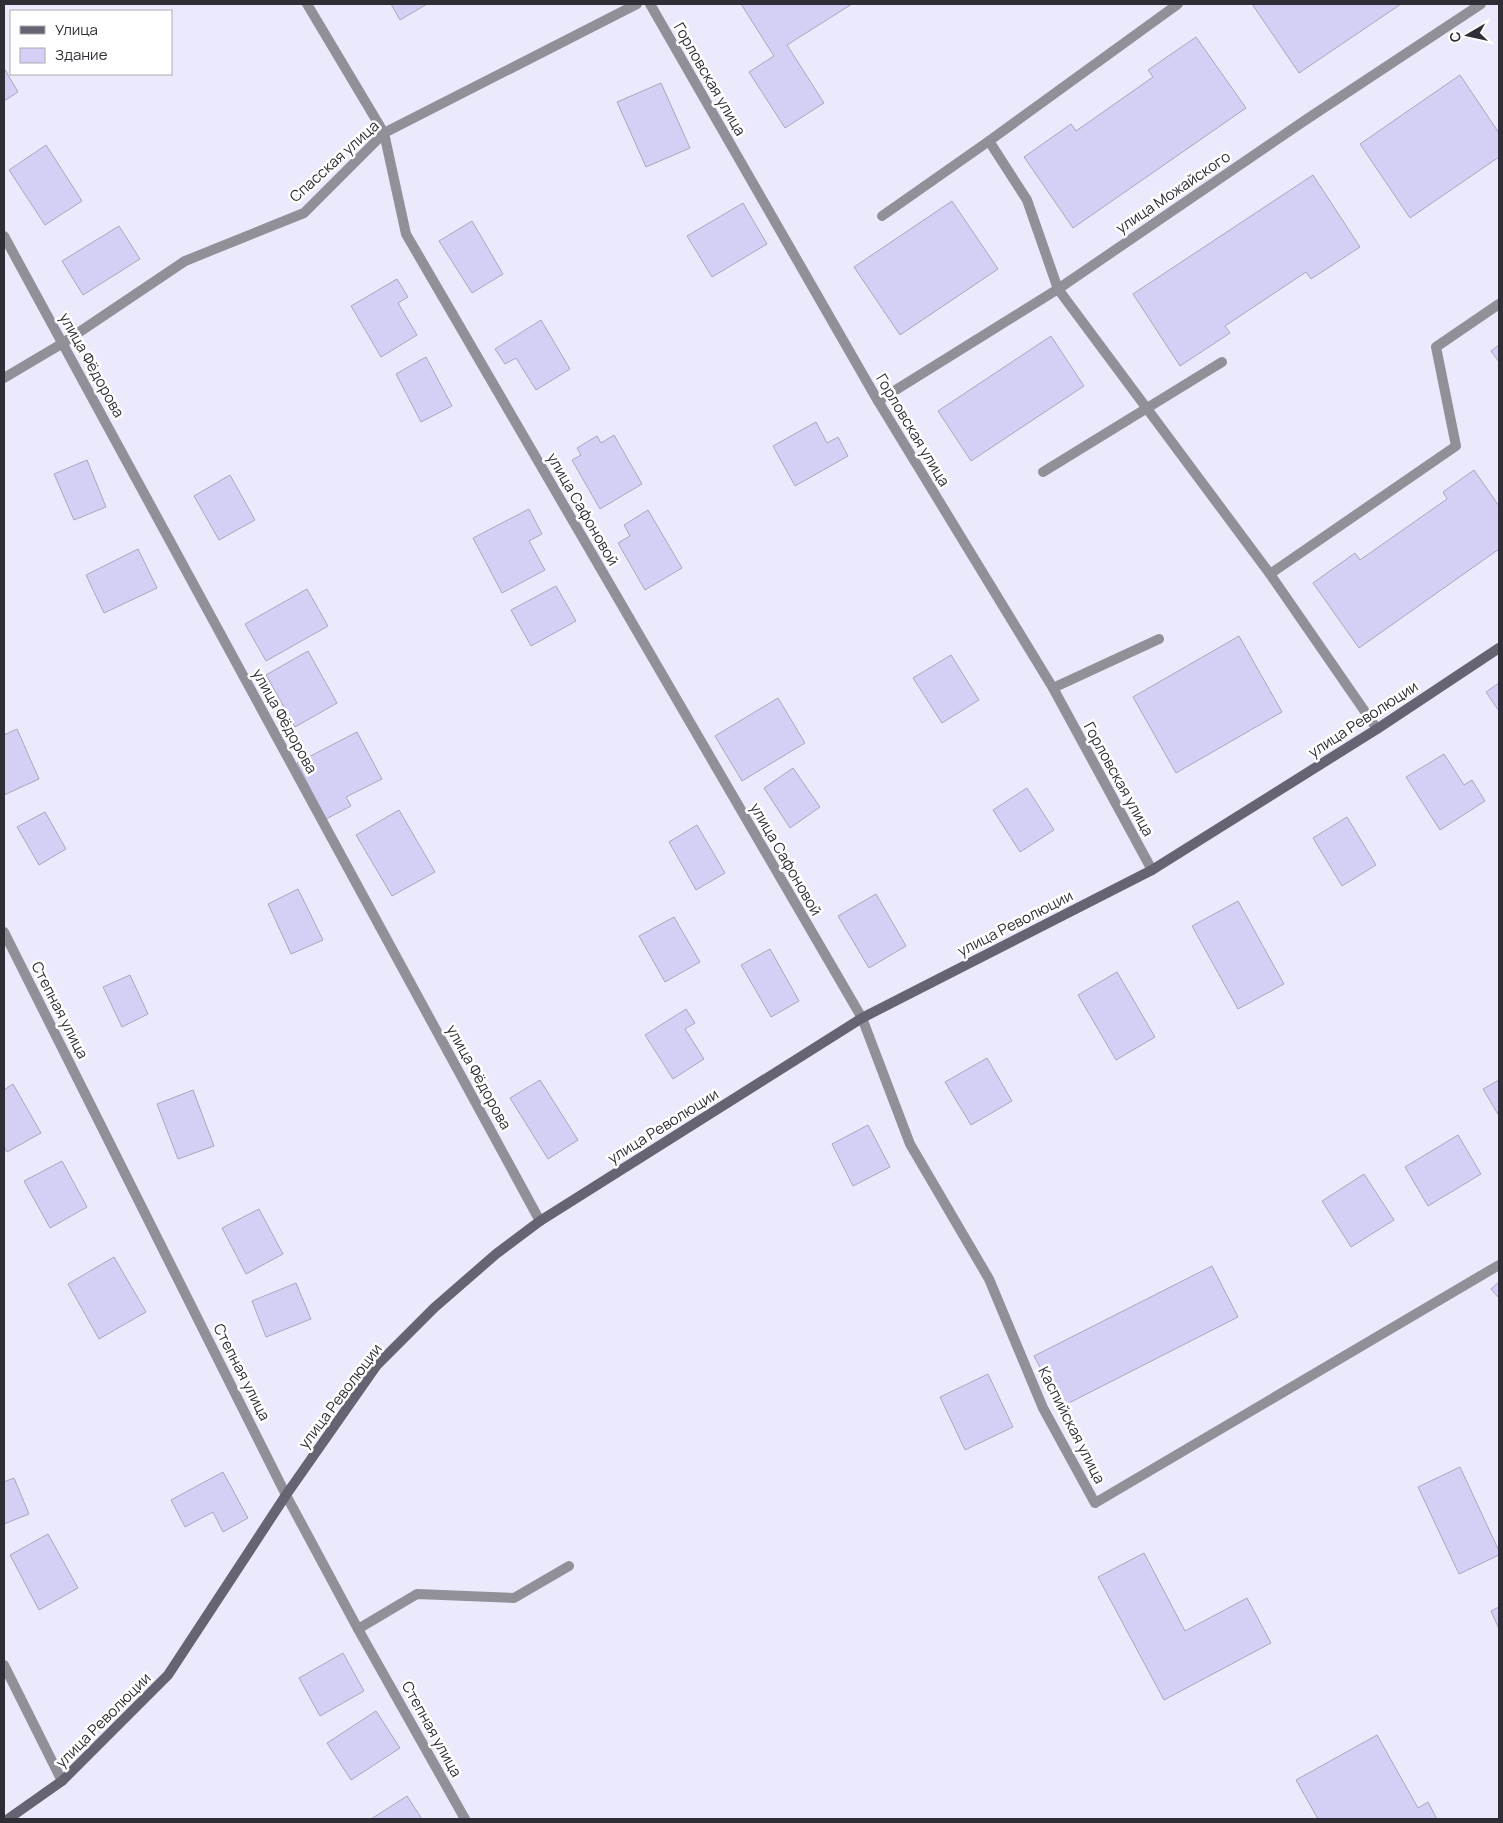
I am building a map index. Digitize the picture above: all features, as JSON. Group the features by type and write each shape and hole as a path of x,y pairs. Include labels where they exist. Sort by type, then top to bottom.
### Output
{"street":[{"name":"улица Сафоновой","path":"307,4 384,133 406,234 862,1018"},
{"name":"Спасская улица","path":"4,378 63,343 185,261 304,213 384,133 638,4"},
{"name":"Горловская улица","path":"650,4 878,402 1053,688 1152,870"},
{"path":"882,216 1178,4"},
{"name":"улица Можайского","path":"878,402 1058,288 1481,4"},
{"path":"989,141 1027,200 1058,288 1270,574 1377,729"},
{"name":"улица Фёдорова","path":"4,236 540,1221"},
{"path":"1270,574 1456,446 1436,347 1499,304"},
{"path":"1043,472 1222,362"},
{"path":"1053,688 1159,640"},
{"name":"улица Революции","path":"8,1819 62,1781 168,1675 286,1495 377,1365 434,1308 496,1254 540,1221 862,1018 1152,870 1377,729 1499,648"},
{"name":"Степная улица","path":"4,932 286,1495 358,1629 466,1819"},
{"name":"Каспийская улица","path":"862,1018 910,1144 989,1279 1043,1408 1095,1503 1499,1265"},
{"path":"358,1629 417,1594 514,1598 570,1566"},
{"path":"4,1665 62,1781"}],"building":[{"path":"391,4 427,4 400,20"},
{"path":"741,4 852,4 787,45 824,103 785,128 749,72 774,56"},
{"path":"1252,4 1401,4 1299,73"},
{"path":"1196,37 1246,108 1073,228 1024,157 1071,124 1076,131 1153,77 1148,70"},
{"path":"4,68 18,92 4,101"},
{"path":"1460,75 1499,133 1499,157 1410,218 1360,144"},
{"path":"661,83 690,148 646,167 617,102"},
{"path":"46,145 82,201 45,225 9,170"},
{"path":"1313,175 1360,247 1311,279 1306,272 1225,326 1230,333 1180,366 1133,294"},
{"path":"952,201 998,269 900,335 854,267"},
{"path":"743,203 767,244 712,277 687,236"},
{"path":"472,221 503,274 472,293 439,241"},
{"path":"119,226 140,259 83,295 62,261"},
{"path":"397,279 408,297 398,303 417,335 381,357 351,306"},
{"path":"541,320 570,369 536,390 516,358 505,364 495,349"},
{"path":"1051,336 1084,386 971,461 938,411"},
{"path":"1499,345 1499,362 1491,351"},
{"path":"426,357 452,406 421,422 396,374"},
{"path":"816,422 827,443 838,437 848,456 795,486 773,446"},
{"path":"614,435 642,484 600,509 572,460 581,455 577,448 597,436 601,443"},
{"path":"87,460 106,507 74,520 54,474"},
{"path":"1474,470 1499,506 1499,549 1359,648 1313,583 1355,553 1360,560 1447,499 1443,492"},
{"path":"230,475 255,520 219,540 194,496"},
{"path":"529,509 542,534 529,541 545,570 502,593 473,538"},
{"path":"648,510 682,568 645,590 618,543 630,536 624,525"},
{"path":"138,549 157,588 104,613 86,575"},
{"path":"556,586 576,621 531,646 511,610"},
{"path":"307,589 328,626 266,661 245,624"},
{"path":"1239,636 1282,712 1176,773 1133,697"},
{"path":"308,651 337,703 295,727 266,675"},
{"path":"951,655 979,700 942,723 913,678"},
{"path":"1499,683 1499,711 1486,692"},
{"path":"778,698 805,743 742,781 715,736"},
{"path":"17,729 39,779 4,795 4,735"},
{"path":"357,732 382,779 346,797 351,806 326,819 297,763"},
{"path":"1444,754 1464,785 1472,780 1485,801 1440,830 1406,777"},
{"path":"793,768 820,807 790,828 764,788"},
{"path":"1027,788 1054,830 1020,852 993,810"},
{"path":"399,810 435,872 392,896 356,835"},
{"path":"45,812 66,849 39,865 17,827"},
{"path":"1347,817 1376,865 1342,886 1313,838"},
{"path":"697,825 725,873 696,890 669,842"},
{"path":"298,889 323,940 291,954 268,904"},
{"path":"876,894 906,946 869,968 838,916"},
{"path":"1238,901 1284,984 1238,1009 1192,926"},
{"path":"674,917 700,962 665,982 639,936"},
{"path":"770,949 799,1001 771,1017 741,965"},
{"path":"1117,972 1155,1037 1116,1060 1078,995"},
{"path":"130,975 148,1014 122,1027 103,987"},
{"path":"686,1009 695,1023 685,1029 704,1059 673,1079 645,1035"},
{"path":"987,1058 1012,1101 971,1125 945,1082"},
{"path":"540,1080 578,1140 548,1159 510,1098"},
{"path":"1499,1080 1499,1116 1483,1089"},
{"path":"13,1084 41,1133 7,1152 4,1147 4,1090"},
{"path":"193,1090 214,1146 178,1159 157,1104"},
{"path":"868,1125 890,1167 853,1186 832,1144"},
{"path":"1458,1135 1481,1174 1428,1206 1405,1167"},
{"path":"62,1161 87,1207 50,1228 24,1181"},
{"path":"1364,1174 1394,1220 1351,1247 1322,1201"},
{"path":"259,1209 283,1254 246,1274 222,1228"},
{"path":"114,1257 146,1312 99,1339 68,1284"},
{"path":"1212,1266 1238,1317 1061,1407 1034,1356"},
{"path":"1499,1282 1499,1298 1491,1289"},
{"path":"296,1283 311,1319 266,1337 252,1301"},
{"path":"988,1374 1013,1427 965,1450 940,1397"},
{"path":"1460,1467 1499,1551 1499,1555 1459,1574 1418,1487"},
{"path":"223,1472 248,1518 223,1532 213,1512 185,1527 171,1500"},
{"path":"14,1478 29,1514 4,1524 4,1482"},
{"path":"48,1534 78,1588 39,1610 10,1555"},
{"path":"1144,1553 1185,1631 1247,1598 1271,1643 1164,1700 1098,1577"},
{"path":"1499,1607 1499,1629 1491,1611"},
{"path":"343,1653 364,1691 320,1716 299,1678"},
{"path":"376,1711 400,1748 351,1780 327,1743"},
{"path":"1377,1735 1418,1808 1428,1802 1437,1819 1318,1819 1296,1780"},
{"path":"407,1796 422,1819 371,1819"}]}
